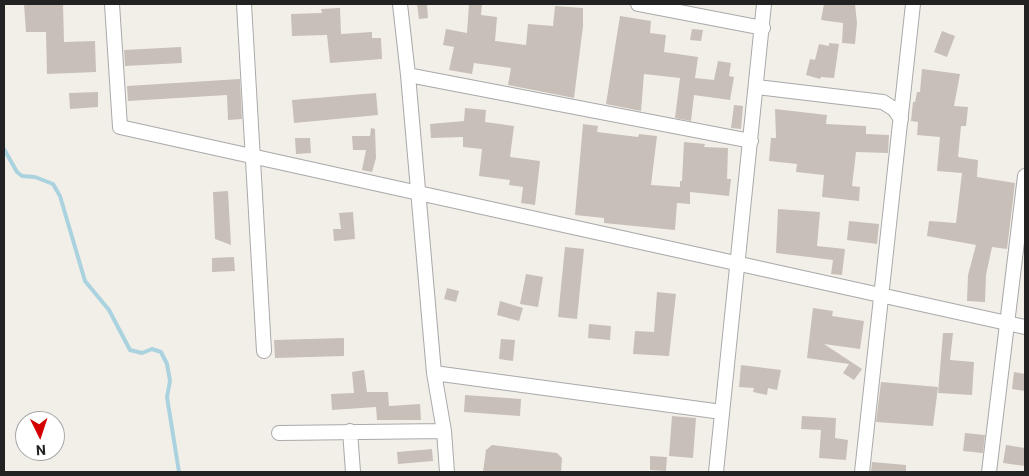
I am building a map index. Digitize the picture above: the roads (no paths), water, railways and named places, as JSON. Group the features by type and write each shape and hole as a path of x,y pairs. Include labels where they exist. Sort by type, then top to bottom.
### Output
{"street":[{"path":"112,4 120,127 1025,327"},
{"path":"244,4 264,351"},
{"path":"400,4 434,373 444,431 447,472"},
{"path":"638,4 763,28"},
{"path":"716,472 757,87 764,4"},
{"path":"862,472 914,4"},
{"path":"408,75 751,142"},
{"path":"757,87 883,102 894,108 901,119"},
{"path":"990,472 1025,176"},
{"path":"434,373 722,412"},
{"path":"350,431 353,472"},
{"path":"279,433 444,431"}],"waterway":[{"path":"4,149 17,172 22,176 35,177 53,184 60,196 85,281 109,310 130,350 142,353 152,349 161,352 167,364 170,381 167,397 179,472"}]}
